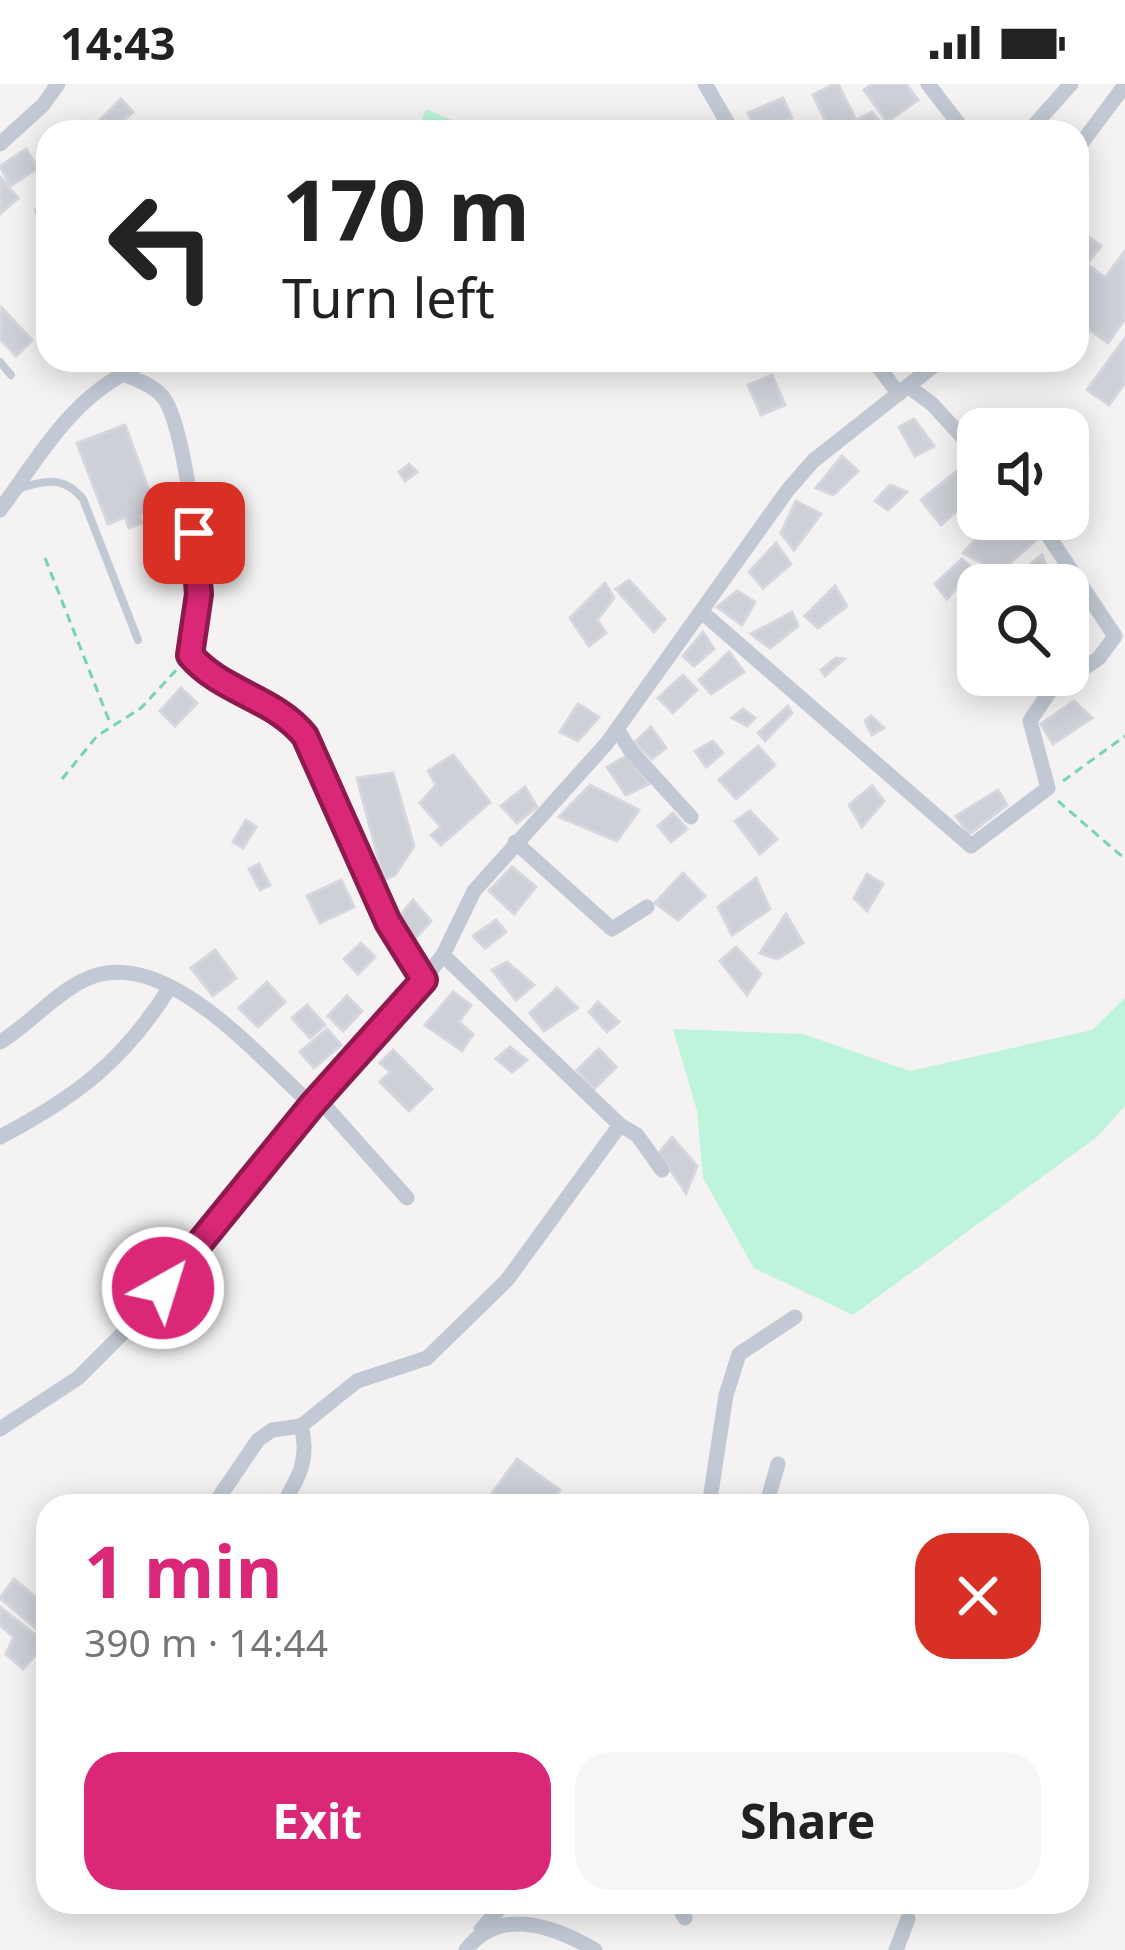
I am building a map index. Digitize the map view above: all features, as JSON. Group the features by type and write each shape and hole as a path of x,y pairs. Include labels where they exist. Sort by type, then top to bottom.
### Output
{"street":[{"path":"0,144 43,105 58,84"},
{"path":"705,84 726,120"},
{"path":"928,84 956,120"},
{"path":"1039,120 1071,84"},
{"path":"1089,132 1125,86"},
{"path":"885,372 904,391 932,404 957,431"},
{"path":"0,1429 78,1378 140,1316 315,1101 443,956 474,892 617,729 813,461 927,372"},
{"path":"0,510 76,406 96,388 123,374 148,384 164,398 175,423 194,533 199,594 189,648 194,661 289,716 305,736 388,922 424,980"},
{"path":"703,614 971,845 1048,788 1030,721 1050,691 1100,658 1115,636 1051,540"},
{"path":"617,729 691,818"},
{"path":"515,842 612,929 647,907"},
{"path":"443,956 620,1125 637,1135 662,1170"},
{"path":"0,1042 85,979 139,971 196,1000 315,1101 407,1198"},
{"path":"0,1137 52,1110 100,1076 143,1030 170,987"},
{"path":"221,1494 258,1440 272,1430 301,1426 357,1381 427,1358 507,1280 620,1125"},
{"path":"711,1494 726,1395 739,1354 795,1317"},
{"path":"289,1494 308,1449 301,1426"},
{"path":"769,1494 778,1464"},
{"path":"466,1950 495,1914"},
{"path":"683,1914 685,1918"},
{"path":"896,1950 908,1918"},
{"path":"479,1932 523,1921 595,1950"}],"lane":[{"path":"0,362 11,375"},
{"path":"14,490 54,480 78,493 91,513 139,640"}],"path":[{"path":"45,558 111,726"},
{"path":"62,779 98,736 157,694 175,675 189,648"},
{"path":"1125,736 1048,788 1125,859"}],"green space":[{"path":"426,109 452,120 422,120"},
{"path":"1125,998 1125,1106 1097,1137 853,1315 754,1268 703,1178 697,1111 673,1029 803,1034 910,1071 1092,1030"}],"building":[{"path":"838,84 856,120 825,120 813,95"},
{"path":"872,84 906,84 918,100 886,120 864,90"},
{"path":"783,98 792,118 751,120 748,113"},
{"path":"121,99 133,112 123,120 100,120"},
{"path":"872,112 879,120 856,120"},
{"path":"26,149 36,169 10,186 0,166"},
{"path":"0,177 18,198 0,214"},
{"path":"1089,237 1101,246 1089,261"},
{"path":"1125,251 1125,319 1108,343 1090,330 1089,266 1105,278"},
{"path":"2,308 32,340 16,356 0,339"},
{"path":"1125,338 1125,383 1109,405 1087,390"},
{"path":"772,375 785,405 761,415 748,385"},
{"path":"914,419 934,446 915,456 899,427"},
{"path":"125,425 156,509 139,515 142,523 129,528 125,517 108,524 77,443"},
{"path":"842,456 858,471 833,495 816,488"},
{"path":"409,464 417,472 405,481 399,472"},
{"path":"957,471 957,511 941,525 921,500"},
{"path":"890,485 907,492 888,510 875,501"},
{"path":"796,501 821,514 794,550 781,533"},
{"path":"230,508 239,561 207,566 198,513"},
{"path":"975,540 1035,541 1009,564 984,564 963,553"},
{"path":"776,543 791,564 763,588 749,572"},
{"path":"962,559 968,564 957,564 957,587 947,599 935,584"},
{"path":"629,580 665,619 654,632 616,589"},
{"path":"605,583 614,598 597,620 606,633 589,646 570,618"},
{"path":"835,586 847,606 818,628 805,616"},
{"path":"737,591 755,602 742,625 717,607"},
{"path":"792,612 798,626 770,648 751,634"},
{"path":"703,632 714,649 694,666 683,656"},
{"path":"729,652 744,672 711,694 699,680"},
{"path":"836,658 844,659 825,676 821,670"},
{"path":"683,675 697,690 673,713 658,698"},
{"path":"181,688 197,703 175,726 160,711"},
{"path":"1074,701 1092,718 1053,744 1041,724"},
{"path":"578,704 599,717 578,741 560,732"},
{"path":"788,706 792,713 765,741 758,733"},
{"path":"743,709 755,718 747,726 732,718"},
{"path":"871,716 884,728 872,735 865,721"},
{"path":"651,727 666,748 652,759 635,742"},
{"path":"713,741 723,753 706,767 695,751"},
{"path":"758,746 775,765 736,799 719,780"},
{"path":"453,755 490,802 441,845 431,835 441,827 420,803 436,785 428,771"},
{"path":"627,756 649,784 626,795 607,767"},
{"path":"393,773 414,846 395,875 384,880 357,778"},
{"path":"590,785 639,810 617,841 559,817"},
{"path":"872,786 884,801 862,827 849,805"},
{"path":"525,787 537,807 517,823 501,806"},
{"path":"998,790 1007,805 969,834 956,816"},
{"path":"750,811 777,839 760,854 735,821"},
{"path":"673,813 687,829 671,842 658,826"},
{"path":"246,820 256,827 243,848 233,842"},
{"path":"259,864 270,885 260,890 249,869"},
{"path":"512,867 536,887 514,914 489,891"},
{"path":"683,873 705,896 678,920 655,903"},
{"path":"867,874 883,884 867,911 854,898"},
{"path":"756,878 770,909 732,935 718,907"},
{"path":"341,880 354,907 320,923 307,896"},
{"path":"413,900 431,921 411,943 397,919"},
{"path":"786,914 803,943 777,959 760,953"},
{"path":"496,920 506,932 485,948 473,936"},
{"path":"361,943 375,957 358,974 344,959"},
{"path":"736,947 761,974 747,995 720,961"},
{"path":"215,950 236,978 213,996 191,968"},
{"path":"507,962 534,985 516,1000 492,970"},
{"path":"267,982 285,1002 258,1027 239,1008"},
{"path":"557,988 578,1008 544,1031 530,1013"},
{"path":"453,992 471,1005 459,1022 473,1034 462,1051 425,1025"},
{"path":"347,996 362,1011 343,1031 328,1016"},
{"path":"598,1002 619,1022 607,1032 589,1012"},
{"path":"307,1005 325,1025 310,1038 292,1018"},
{"path":"327,1029 341,1045 314,1068 300,1052"},
{"path":"510,1047 527,1060 512,1072 496,1059"},
{"path":"599,1049 616,1067 594,1089 577,1070"},
{"path":"393,1050 432,1089 409,1111 380,1082 390,1072 380,1063"},
{"path":"672,1137 697,1166 686,1193 659,1153"},
{"path":"517,1459 560,1490 557,1494 492,1494"},
{"path":"14,1579 36,1598 36,1629 0,1598"},
{"path":"0,1607 36,1635 36,1654 23,1669 6,1654 14,1637 0,1625"}],"route":[{"path":"163,1288 312,1105 424,980 388,922 305,736 289,716 205,669 190,655 199,594 194,533"}]}
